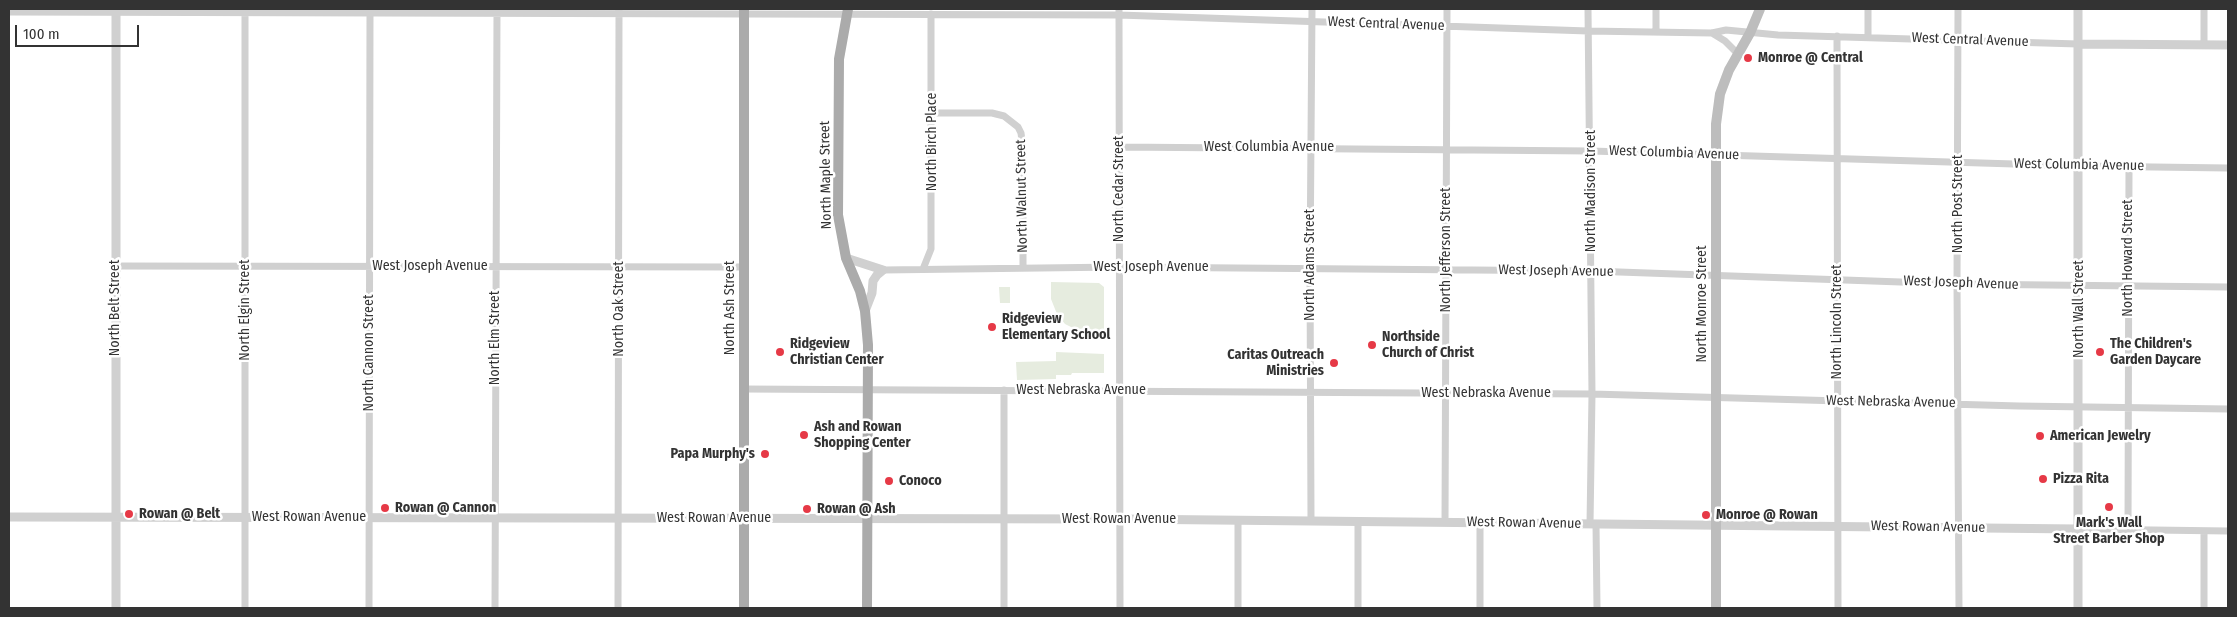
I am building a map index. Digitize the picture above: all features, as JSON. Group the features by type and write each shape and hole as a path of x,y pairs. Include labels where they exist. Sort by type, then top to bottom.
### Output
{"main road":[{"name":"North Monroe Street","path":"1716,608 1716,124 1720,94 1729,70 1750,33 1760,9"},
{"name":"North Ash Street","path":"744,11 744,608"},
{"name":"North Maple Street","path":"847,12 839,58 838,215 846,258 860,291 865,312 868,389 867,608"}],"street":[{"name":"North Adams Street","path":"1310,521 1312,9"},
{"name":"North Jefferson Street","path":"1444,522 1447,9"},
{"name":"North Madison Street","path":"1588,9 1591,150 1593,524 1597,608"},
{"path":"1656,9 1656,32"},
{"path":"1868,9 1868,36"},
{"name":"North Post Street","path":"1958,9 1959,608"},
{"name":"North Wall Street","path":"2078,9 2078,608"},
{"path":"2204,9 2204,45"},
{"name":"West Central Avenue","path":"9,12 116,10 744,11 931,14 1119,12 1588,31 1712,33 1726,30 1750,33 2078,44 2228,45"},
{"name":"North Belt Street","path":"116,10 116,608"},
{"name":"North Elgin Street","path":"244,608 245,10"},
{"name":"North Cannon Street","path":"369,608 370,11"},
{"name":"North Elm Street","path":"495,608 497,11"},
{"name":"North Oak Street","path":"618,608 619,11"},
{"name":"North Cedar Street","path":"1119,12 1120,608"},
{"name":"North Birch Place","path":"923,268 931,249 931,14"},
{"path":"1712,33 1738,54"},
{"name":"North Lincoln Street","path":"1837,36 1838,608"},
{"name":"North Walnut Street","path":"932,113 992,113 1004,116 1018,127 1023,148 1023,267"},
{"name":"West Columbia Avenue","path":"1119,146 1591,150 1958,163 2228,168"},
{"name":"North Howard Street","path":"2128,166 2128,530"},
{"path":"846,258 883,270"},
{"name":"West Joseph Avenue","path":"115,266 744,267"},
{"name":"West Joseph Avenue","path":"883,270 1119,267 1591,271 1957,284 2228,287"},
{"path":"865,312 872,293 873,281 876,275 883,270"},
{"name":"West Nebraska Avenue","path":"744,389 1592,394 2078,407 2228,409"},
{"path":"1004,390 1004,608"},
{"name":"West Rowan Avenue","path":"9,517 1120,519 2228,531"},
{"path":"1238,520 1238,608"},
{"path":"1358,521 1358,608"},
{"path":"1480,522 1480,608"},
{"path":"2204,531 2204,608"}],"shaded area":[{"path":"1051,282 1099,283 1104,287 1104,330 1077,330 1065,324 1057,314 1051,299"},
{"path":"999,287 1010,287 1010,303 1000,303"},
{"path":"1056,352 1104,354 1104,373 1072,373 1071,375 1056,375 1056,379 1017,380 1016,362 1056,361"}],"place":[{"name":"Monroe @ Central","path":"1748,58"},
{"name":"Ridgeview Elementary School","path":"992,327"},
{"name":"Northside Church of Christ","path":"1372,345"},
{"name":"Ridgeview Christian Center","path":"780,352"},
{"name":"The Children's Garden Daycare","path":"2100,352"},
{"name":"Caritas Outreach Ministries","path":"1334,363"},
{"name":"Ash and Rowan Shopping Center","path":"804,435"},
{"name":"American Jewelry","path":"2040,436"},
{"name":"Papa Murphy's","path":"765,454"},
{"name":"Pizza Rita","path":"2043,479"},
{"name":"Conoco","path":"889,481"},
{"name":"Mark's Wall Street Barber Shop","path":"2109,507"},
{"name":"Rowan @ Cannon","path":"385,508"},
{"name":"Rowan @ Ash","path":"807,509"},
{"name":"Rowan @ Belt","path":"129,514"},
{"name":"Monroe @ Rowan","path":"1706,515"}]}
